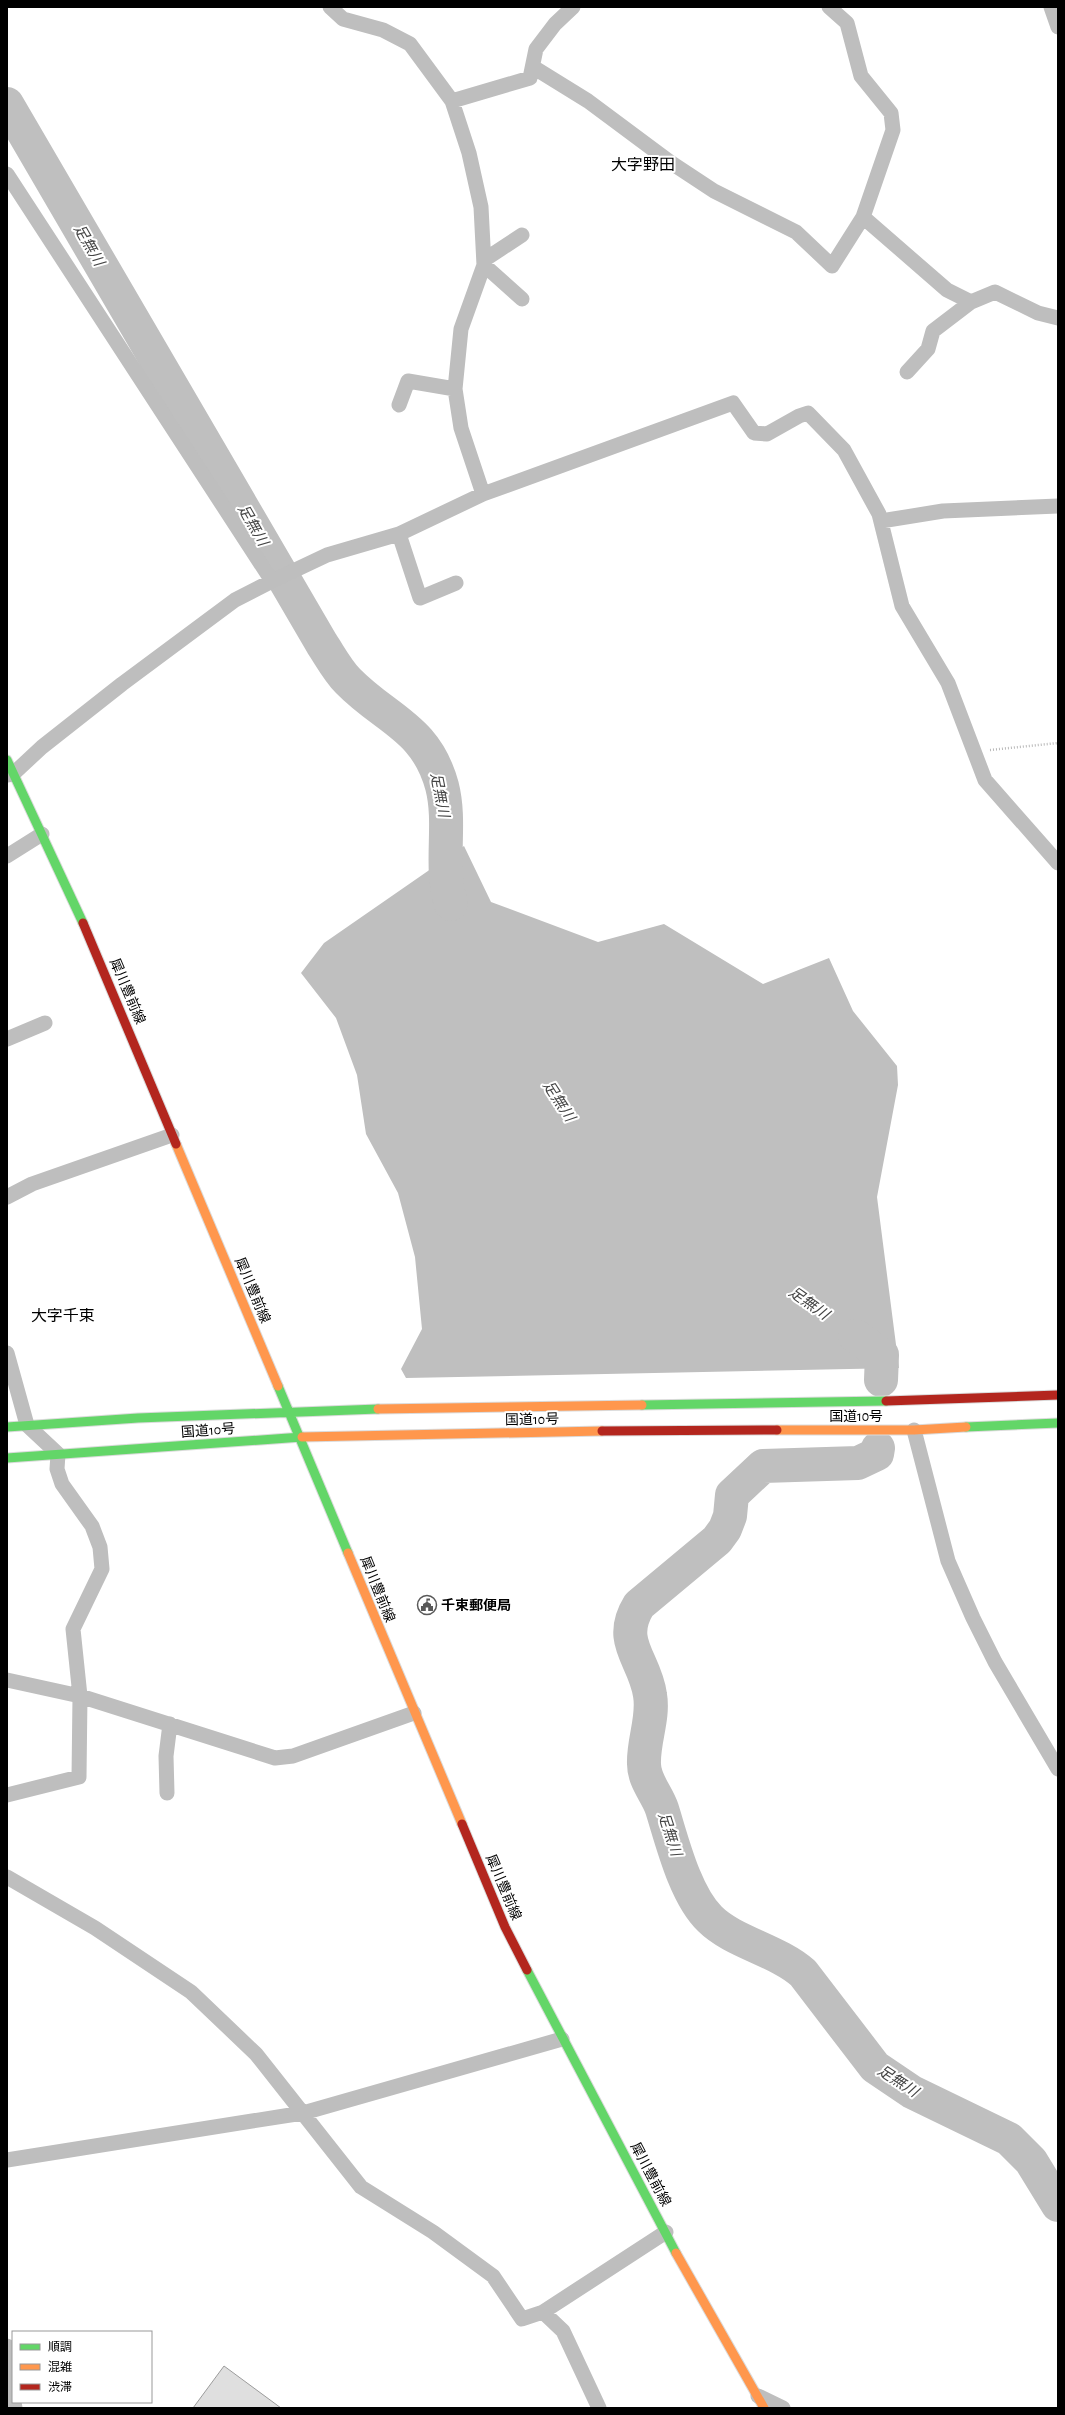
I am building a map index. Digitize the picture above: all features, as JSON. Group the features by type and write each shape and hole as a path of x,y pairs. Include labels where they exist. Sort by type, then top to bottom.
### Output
{"main road":[{"name":"犀川豊前線","path":"9,770 42,834 90,939 301,1437 414,1713 505,1927 562,2039 706,2307 761,2402"},
{"name":"国道10号","path":"7,1427 289,1411 911,1402 1058,1396"},
{"name":"国道10号","path":"7,1458 301,1437 609,1431 914,1430 1058,1423"}],"street":[{"path":"330,7 342,19 383,30 410,44 452,101 469,152 481,207 484,263 461,329 455,389 461,428 483,494"},
{"path":"452,101 530,78 536,49 555,24 573,7"},
{"path":"533,67 588,101 670,162 714,191 796,232 832,266 863,217 893,130 891,113 861,76 847,23 829,7"},
{"path":"1051,7 1058,27"},
{"path":"7,174 272,580"},
{"path":"863,217 947,290 971,302"},
{"path":"484,263 522,235"},
{"path":"484,263 522,299"},
{"path":"907,372 928,349 933,331 971,302 995,292 1038,313 1058,318"},
{"path":"399,405 408,381 455,389"},
{"path":"9,770 42,747 235,600 272,580 327,555 399,534 483,494 733,403 754,433 767,434 799,416 808,413 844,450 879,514 902,606 948,683 986,780 1058,863"},
{"path":"881,521 943,511 1058,506"},
{"path":"399,534 420,598 456,583"},
{"path":"7,856 42,834"},
{"path":"7,1039 46,1023"},
{"path":"7,1196 32,1184 172,1135"},
{"path":"7,1353 27,1425 58,1454 56,1469 62,1484 92,1526 100,1547 102,1569 73,1629 80,1696 79,1777 7,1795"},
{"path":"914,1430 948,1562 995,1662 1058,1770"},
{"path":"7,1680 80,1696 275,1758 293,1756 414,1713"},
{"path":"167,1793 166,1756 170,1724"},
{"path":"7,1877 95,1928 191,1992 256,2054 361,2187 433,2232 493,2276 522,2319 543,2312 666,2232"},
{"path":"7,2160 303,2113 562,2039"},
{"path":"543,2312 563,2331 599,2408"},
{"path":"7,2346 12,2386"},
{"path":"761,2402 783,2408"}],"path":[{"path":"974,751 1058,743"}],"water":[{"path":"464,846 491,902 598,942 664,924 763,984 829,958 853,1011 897,1066 898,1085 877,1197 899,1368 406,1378 401,1369 422,1329 415,1257 398,1193 366,1134 357,1075 336,1018 301,973 324,943"}],"building":[{"path":"224,2366 281,2408 193,2408"}],"waterway":[{"name":"足無川","path":"7,104 334,663 344,677 362,694 415,737 426,750 435,766 442,786 445,801 446,875 451,904"},
{"name":"足無川","path":"855,1336 882,1355 881,1380"},
{"name":"足無川","path":"878,1448 877,1454 858,1463 763,1466 732,1495 730,1516 725,1529 717,1540 639,1605 633,1618 630,1630 634,1650 647,1682 651,1704 650,1721 644,1755 646,1776 662,1809 686,1882 701,1909 710,1919 731,1934 781,1958 803,1973 875,2067 912,2092 1009,2139 1031,2161 1058,2205"}],"traffic: fast":[{"path":"7,760 83,923"},
{"path":"278,1386 348,1553"},
{"path":"642,1405 886,1401"},
{"path":"7,1427 138,1418 378,1409"},
{"path":"966,1427 1058,1423"},
{"path":"7,1458 302,1437"},
{"path":"527,1970 676,2253"}],"traffic: slow":[{"path":"176,1144 278,1386"},
{"path":"378,1409 642,1405"},
{"path":"777,1430 914,1430 966,1427"},
{"path":"302,1437 602,1431"},
{"path":"348,1553 462,1824"},
{"path":"676,2253 764,2408"}],"traffic: jam":[{"path":"83,923 176,1144"},
{"path":"886,1401 1058,1395"},
{"path":"602,1431 777,1430"},
{"path":"462,1824 505,1927 527,1970"}],"place":[{"name":"千束郵便局","path":"427,1605"}],"district":[{"name":"大字野田","path":"643,164"},
{"name":"大字千束","path":"63,1315"}]}
